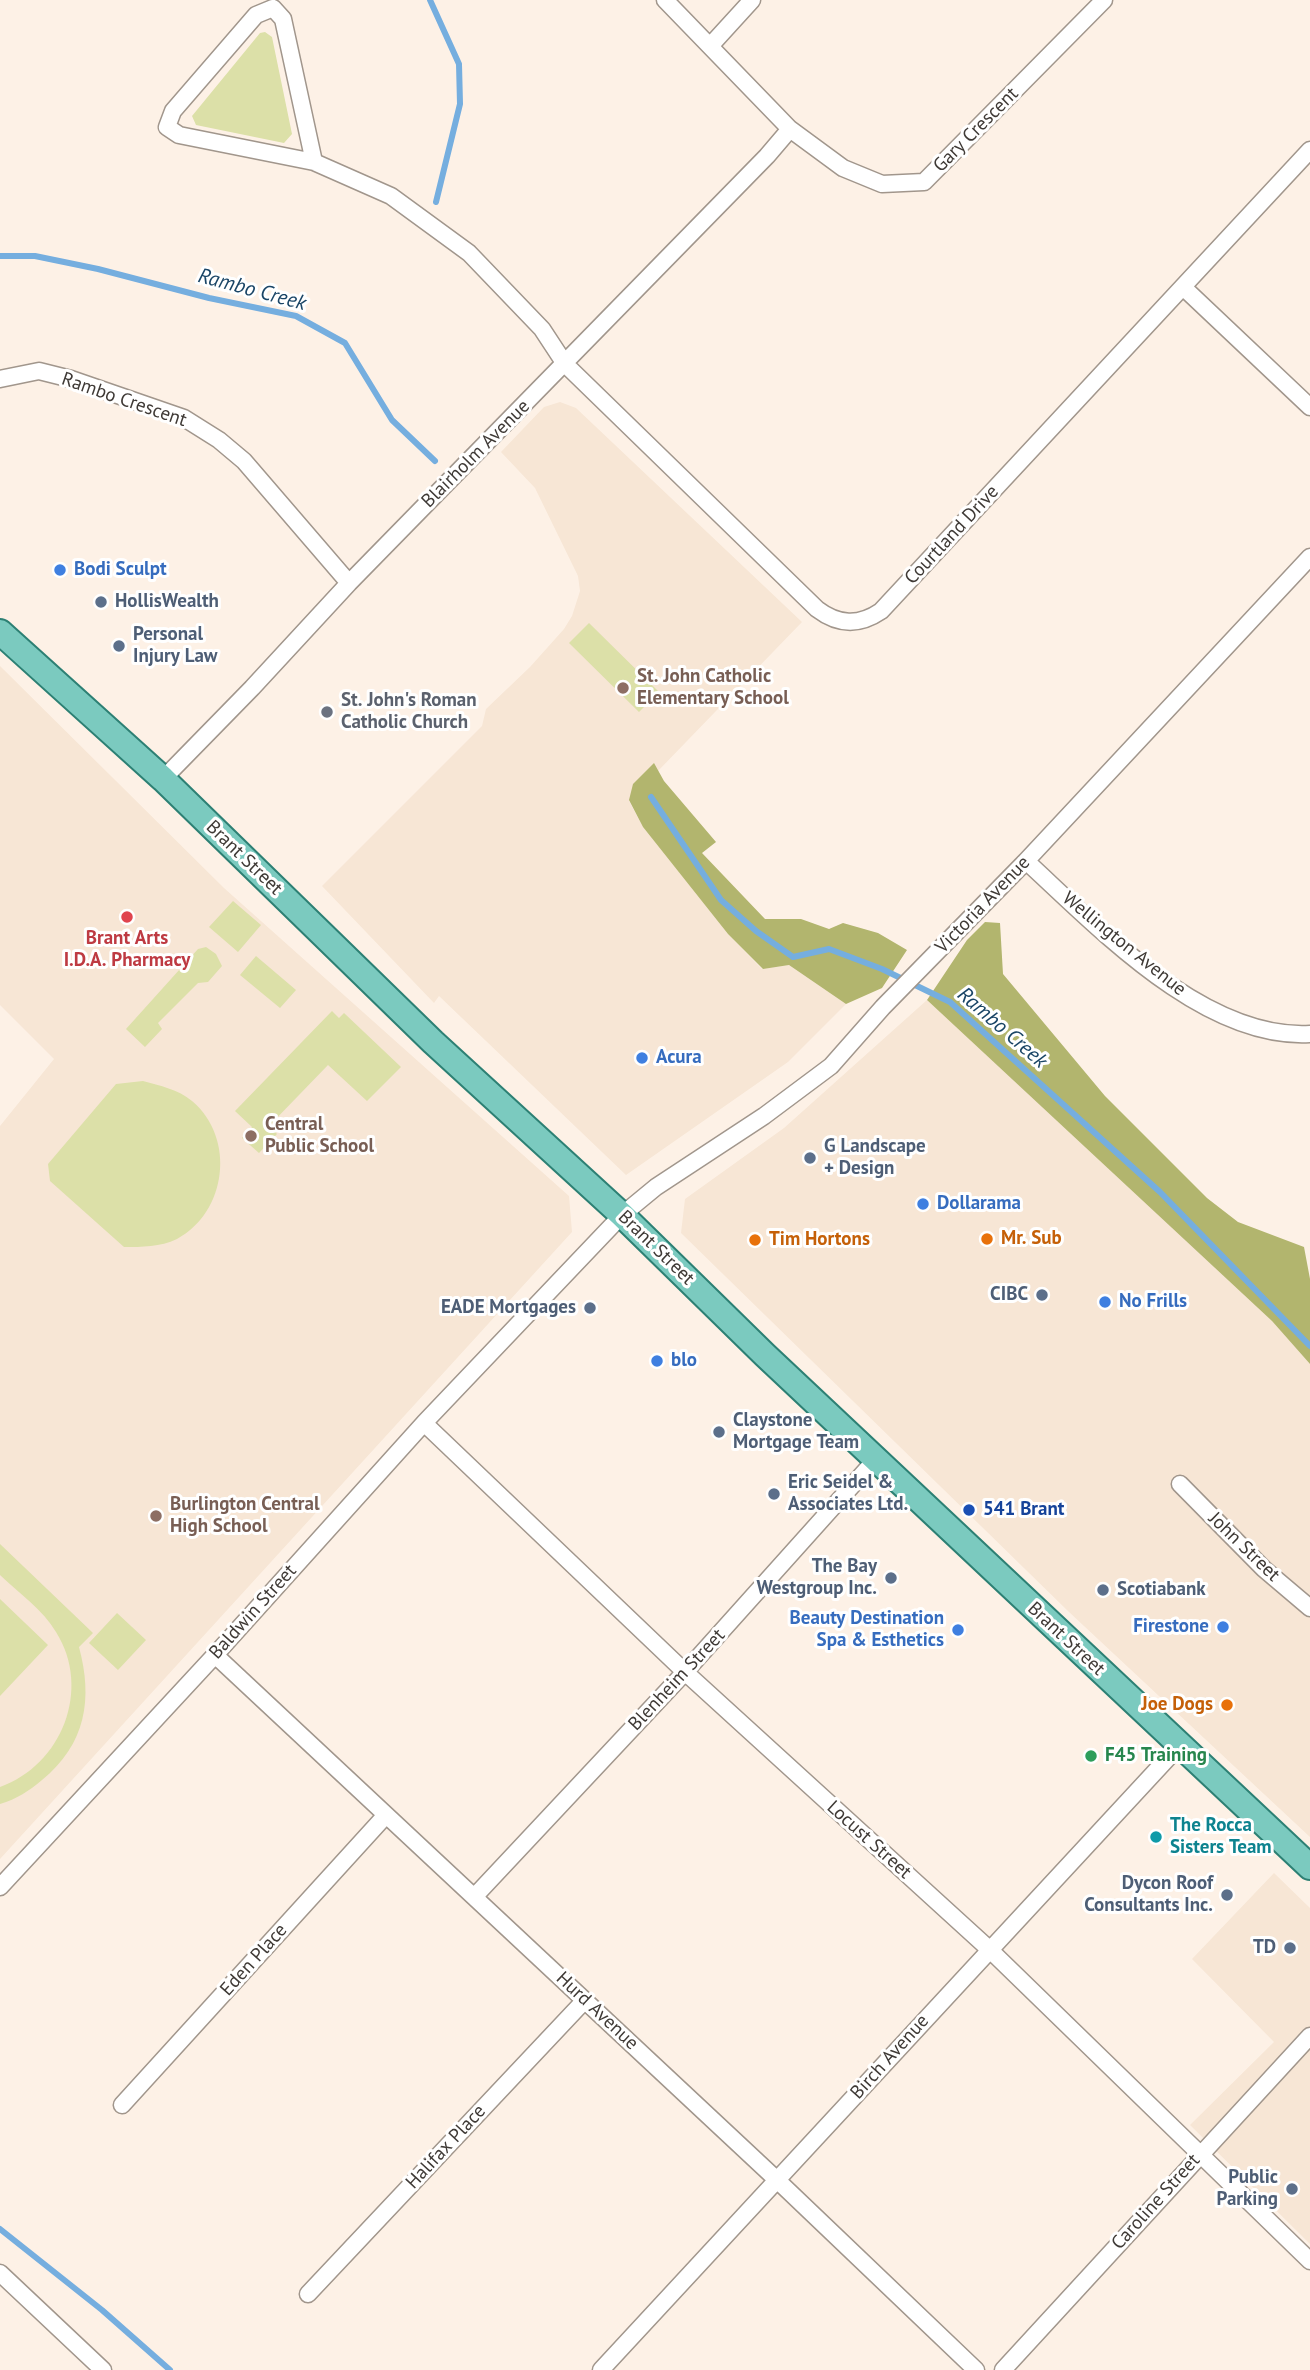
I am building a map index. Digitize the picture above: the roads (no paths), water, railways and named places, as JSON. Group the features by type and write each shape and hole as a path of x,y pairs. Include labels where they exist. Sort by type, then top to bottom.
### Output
{"main road":[{"name":"Brant Street","path":"0,632 163,779 424,1033 622,1215 876,1460 1310,1867"}],"street":[{"name":"Gary Crescent","path":"665,0 790,129 843,168 882,184 924,182 1104,0"},
{"path":"711,45 752,0"},
{"name":"Courtland Drive","path":"314,162 283,19 273,8 256,15 173,111 167,127 179,135 314,162 391,197 469,253 542,329 565,364 817,609 829,618 845,622 870,618 881,611 1310,149"},
{"name":"Blairholm Avenue","path":"163,779 349,583 565,364 790,129"},
{"path":"1183,288 1310,407"},
{"name":"Rambo Crescent","path":"0,379 39,372 71,379 184,418 219,440 244,461 349,583"},
{"name":"Victoria Avenue","path":"622,1215 656,1187 764,1116 831,1066 893,997 1027,861 1310,557"},
{"name":"Wellington Avenue","path":"1027,861 1131,954 1177,990 1232,1021 1294,1035 1310,1034"},
{"name":"Baldwin Street","path":"0,1887 424,1423 622,1215"},
{"name":"Locust Street","path":"424,1423 685,1672 989,1949 1310,2261"},
{"name":"Blenheim Street","path":"475,1896 685,1672 876,1460"},
{"name":"John Street","path":"1180,1484 1264,1569 1310,1608"},
{"name":"Hurd Avenue","path":"215,1654 976,2370"},
{"name":"Birch Avenue","path":"601,2370 1180,1746"},
{"name":"Eden Place","path":"122,2105 386,1815"},
{"name":"Halifax Place","path":"308,2294 585,2000"},
{"name":"Caroline Street","path":"1003,2370 1310,2036"},
{"path":"0,2273 103,2370"}],"waterway":[{"name":"Rambo Creek","path":"430,0 459,64 460,104 436,202"},
{"name":"Rambo Creek","path":"0,256 35,256 296,316 345,343 392,420 435,461"},
{"name":"Rambo Creek","path":"651,797 721,900 756,931 793,957 829,949 882,969 950,1002 1160,1192 1310,1346"},
{"path":"0,2229 102,2310 170,2370"}],"place":[{"name":"Bodi Sculpt","path":"60,570"},
{"name":"HollisWealth","path":"101,602"},
{"name":"Personal Injury Law","path":"119,646"},
{"name":"St. John Catholic Elementary School","path":"623,688"},
{"name":"St. John's Roman Catholic Church","path":"327,712"},
{"name":"Brant Arts I.D.A. Pharmacy","path":"127,917"},
{"name":"Acura","path":"642,1058"},
{"name":"Central Public School","path":"251,1136"},
{"name":"G Landscape + Design","path":"810,1158"},
{"name":"Dollarama","path":"923,1204"},
{"name":"Mr. Sub","path":"987,1239"},
{"name":"Tim Hortons","path":"755,1240"},
{"name":"CIBC","path":"1042,1295"},
{"name":"No Frills","path":"1105,1302"},
{"name":"EADE Mortgages","path":"590,1308"},
{"name":"blo","path":"657,1361"},
{"name":"Claystone Mortgage Team","path":"719,1432"},
{"name":"Eric Seidel & Associates Ltd.","path":"774,1494"},
{"name":"541 Brant","path":"969,1510"},
{"name":"Burlington Central High School","path":"156,1516"},
{"name":"The Bay Westgroup Inc.","path":"891,1578"},
{"name":"Scotiabank","path":"1103,1590"},
{"name":"Firestone","path":"1223,1627"},
{"name":"Beauty Destination Spa & Esthetics","path":"958,1630"},
{"name":"Joe Dogs","path":"1227,1705"},
{"name":"F45 Training","path":"1091,1756"},
{"name":"The Rocca Sisters Team","path":"1156,1837"},
{"name":"Dycon Roof Consultants Inc.","path":"1227,1895"},
{"name":"TD","path":"1290,1948"},
{"name":"Public Parking","path":"1292,2189"}]}
